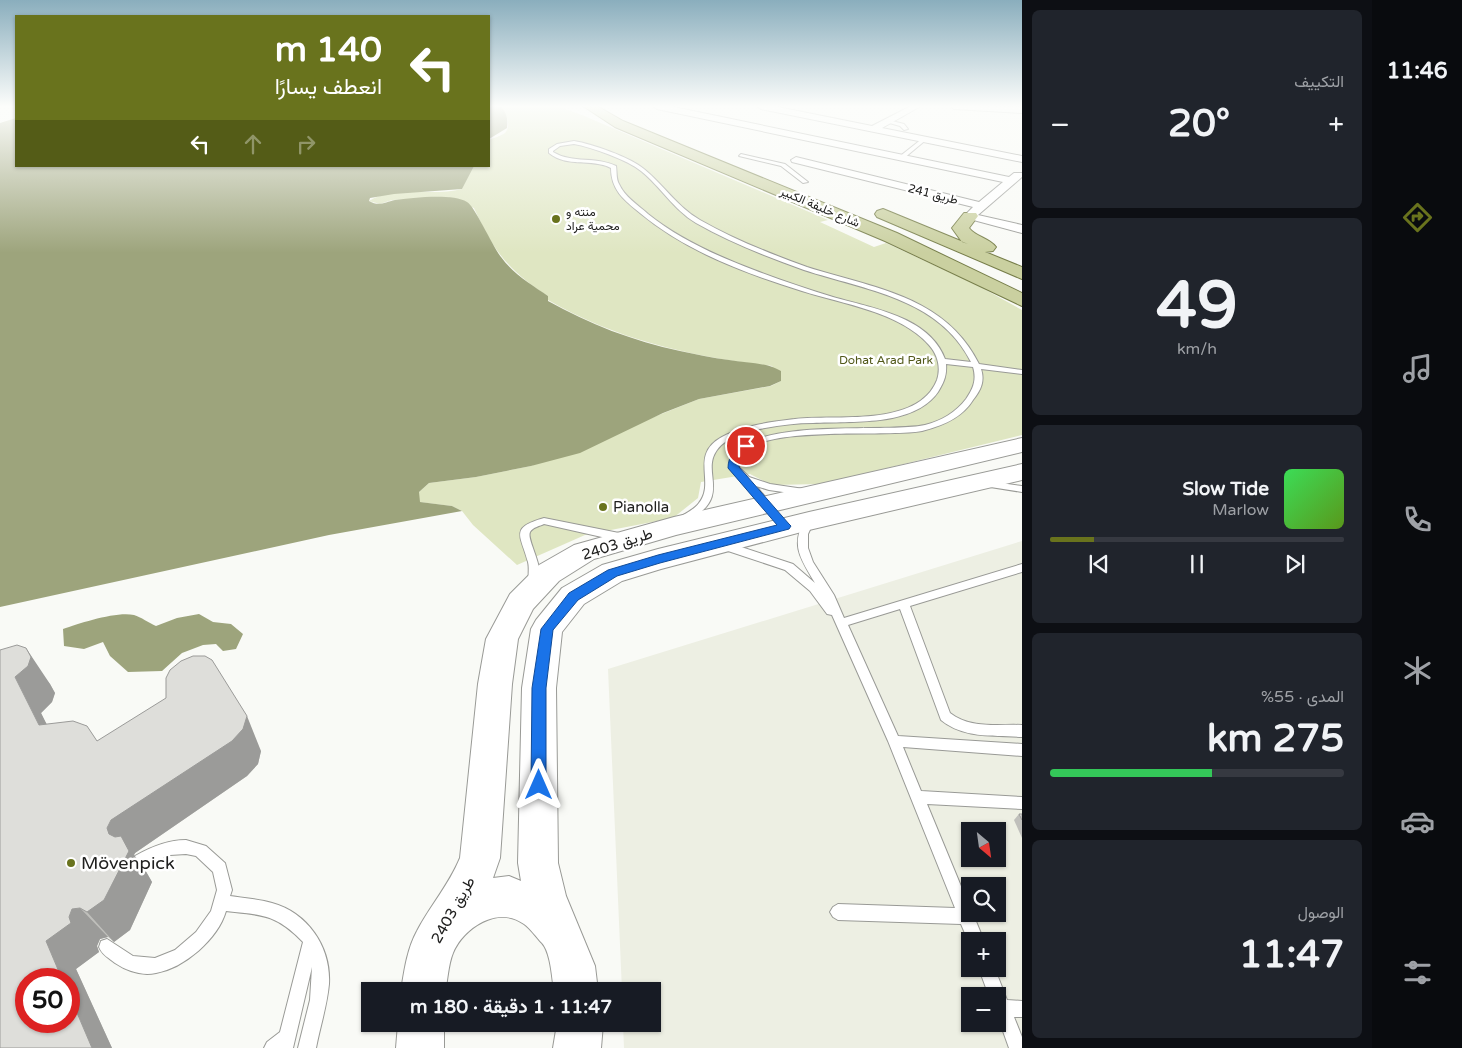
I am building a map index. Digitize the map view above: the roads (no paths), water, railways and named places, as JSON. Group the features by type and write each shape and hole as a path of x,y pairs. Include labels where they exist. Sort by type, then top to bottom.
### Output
{"main road":[{"name":"شارع خليفة الكبير","path":"695,155 891,237 1022,300"},
{"name":"شارع خليفة الكبير","path":"741,155 823,189"},
{"name":"شارع خليفة الكبير","path":"868,208 1022,274"},
{"path":"976,211 962,224 960,228 962,233 977,243 1022,263"},
{"path":"977,468 1022,445"},
{"name":"طريق 2403","path":"425,982 432,947 469,887 480,858 495,684 502,639 520,602 549,573 584,552 674,526 794,511 977,468 1022,472"},
{"name":"طريق 2403","path":"575,982 573,966 545,898 538,863 539,688 547,629 573,596 612,573 718,544 794,511"},
{"path":"449,918 477,900 509,896 539,909 561,936"},
{"path":"420,1032 420,1048"},
{"path":"577,1048 580,1032"}],"street":[{"path":"892,155 1012,181"},
{"path":"1002,155 1022,159"},
{"name":"طريق 241","path":"796,160 976,211 1022,229"},
{"path":"976,211 1012,181 1022,170"}],"lane":[{"path":"553,155 562,159 602,162 614,167 634,165"},
{"path":"611,155 642,169 666,196 684,212 707,227 893,307 934,346 944,362 936,391 922,403 900,413 874,418 800,421 771,425 729,437 715,446 707,459 710,486 703,505 674,526"},
{"path":"901,158 905,155"},
{"path":"614,167 616,184 626,197 648,218 673,236 775,281 893,307 926,311 950,326 965,344 976,366 979,380 972,396 962,410 944,420 918,429 891,432 781,435 746,446 737,453 734,468 744,479 794,511"},
{"path":"944,362 1022,372"},
{"path":"977,468 1022,489"},
{"path":"744,479 769,487 794,511 803,534 803,548 808,562 830,598 894,741 961,904"},
{"path":"533,588 534,564 524,536 525,531 530,526 544,521 630,539"},
{"path":"718,544 773,560 789,567 802,577 841,623"},
{"path":"841,623 1022,568"},
{"path":"802,577 815,574"},
{"path":"904,604 945,716 958,726 966,728 1022,731"},
{"path":"894,741 1022,750"},
{"path":"917,797 1022,803"},
{"path":"107,947 115,956 128,964 145,966 163,964 181,956 197,944 210,928 219,912 224,895 223,879 218,866 209,855 196,849 182,847 165,849 140,861"},
{"path":"222,903 270,910 281,914 303,930 311,940 318,955 322,985 307,1048"},
{"path":"838,912 961,916"},
{"path":"273,1048 286,1042 311,940"},
{"path":"1006,1008 1022,1009"},
{"path":"1006,1016 1018,1048"},
{"path":"584,1032 590,1048"}],"place":[{"name":"منته و محمية عراد","path":"556,219"},
{"name":"Pianolla","path":"603,507"},
{"name":"Mövenpick","path":"71,863"}],"park label":[{"name":"Dohat Arad Park","path":"886,360"}]}
